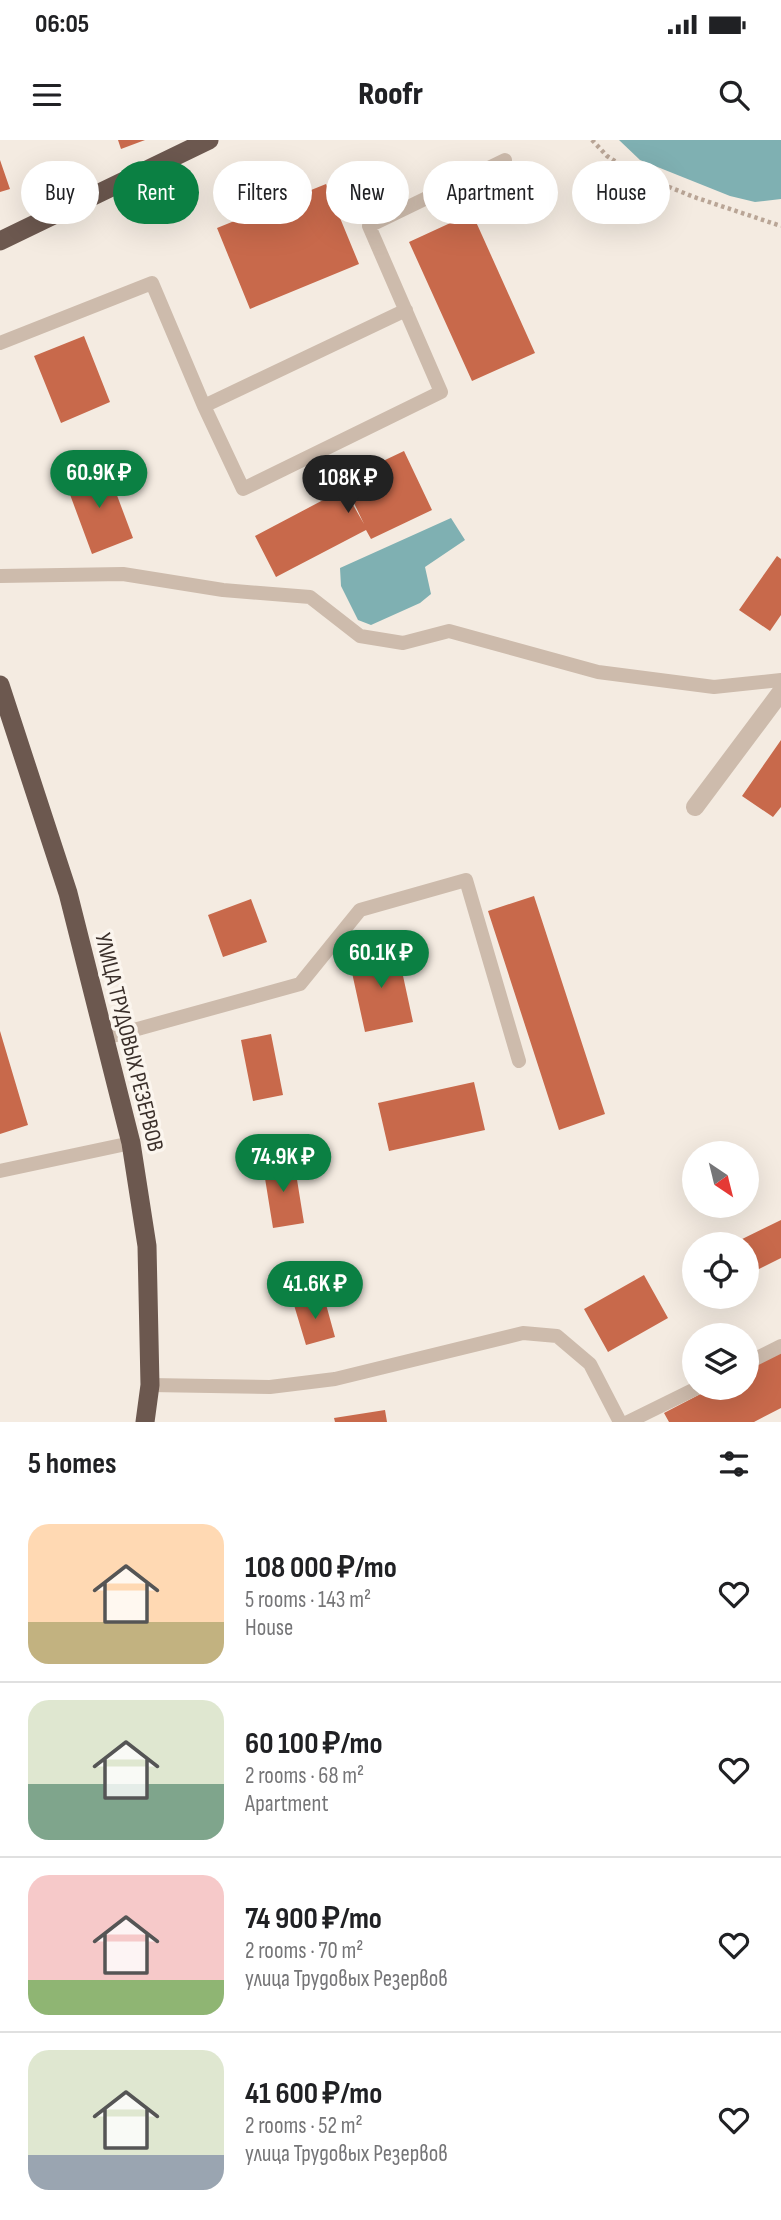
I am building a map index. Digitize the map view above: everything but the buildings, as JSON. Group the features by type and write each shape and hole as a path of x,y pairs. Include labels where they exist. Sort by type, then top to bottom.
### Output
{"highway":[{"path":"0,241 209,140"},
{"name":"УЛИЦА ТРУДОВЫХ РЕЗЕРВОВ","path":"0,685 68,893 131,1143 146,1246 150,1385 145,1422"}],"street":[{"path":"695,807 781,692"}],"lane":[{"path":"0,343 152,283 204,406 243,489 441,392 369,226 505,160"},
{"path":"204,406 406,310"},
{"path":"0,576 123,574 223,590 310,597 360,636 403,643 449,631 598,672 714,687 781,680"},
{"path":"105,1038 300,984 360,910 466,880 519,1061"},
{"path":"0,1171 131,1143"},
{"path":"150,1385 270,1387 335,1379 523,1333 557,1336 590,1364 620,1422"},
{"path":"759,1357 781,1346"},
{"path":"628,1422 682,1395"}],"path":[{"path":"592,140 607,156 632,172 694,197 781,226"}],"water":[{"path":"619,140 781,140 781,199 755,202 730,196 670,172 670,161 640,160"},
{"path":"451,518 465,540 425,567 431,594 420,603 371,625 358,620 341,586 340,568"}]}
